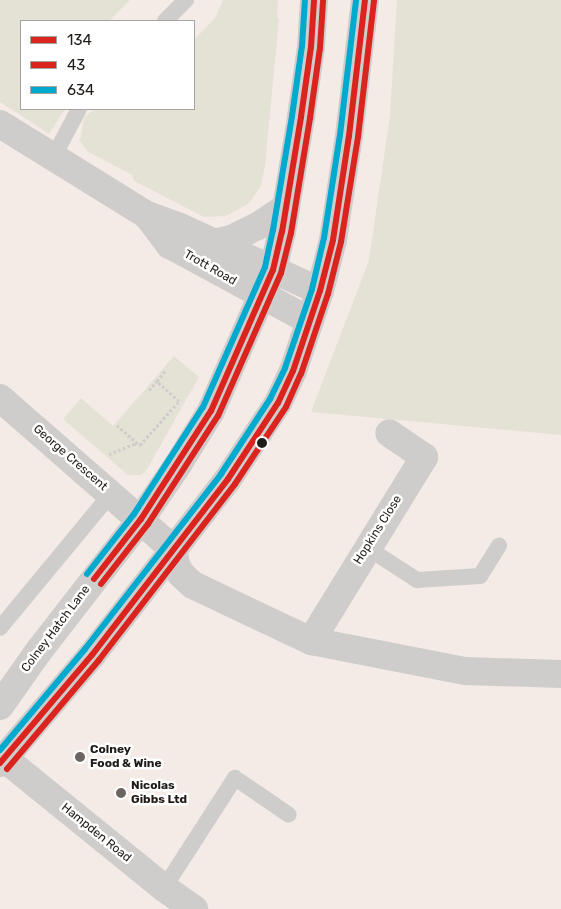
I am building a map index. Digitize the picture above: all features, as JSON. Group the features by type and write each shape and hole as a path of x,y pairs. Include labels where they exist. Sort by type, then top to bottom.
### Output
{"street":[{"name":"Colney Hatch Lane","path":"0,706 38,652 141,519 211,411 273,270 286,207 311,47 314,0"},
{"path":"1,759 92,655 228,479 278,403 293,372 320,291 333,240 349,136 365,0"},
{"name":"Trott Road","path":"0,124 147,215 320,291"},
{"path":"214,243 231,239 258,226 286,207"},
{"name":"Trott Road","path":"147,215 170,245 310,321"},
{"name":"George Crescent","path":"0,398 141,519 173,549"},
{"name":"Hopkins Close","path":"311,641 366,547 424,456 389,433"},
{"path":"173,549 179,570 193,585 311,641 466,671 561,674"},
{"name":"Hampden Road","path":"1,759 164,888 194,909"}],"lane":[{"path":"166,20 186,0"},
{"path":"54,156 78,110"},
{"path":"0,628 111,494"},
{"path":"366,547 417,580 480,576 499,546"},
{"path":"164,888 235,778 289,815"}],"path":[{"path":"149,390 165,371"},
{"path":"140,445 179,401 157,381"},
{"path":"117,425 140,445"},
{"path":"79,466 134,444 140,445"}],"shaded area":[{"path":"0,0 130,0 110,20 20,20 20,110 64,110 49,134 0,102"},
{"path":"223,0 278,0 277,16 279,19 265,166 261,186 248,204 226,216 204,217 134,181 132,175 87,151 80,141 84,118 93,110 195,110 195,39 215,18"},
{"path":"397,0 561,0 561,435 311,412 369,260 390,115"},
{"path":"174,356 199,377 146,471 141,475 128,475 63,419 81,398 113,426"}],"transit line":[{"name":"634","path":"87,574 134,514 203,407 265,267 292,116 302,46 305,0"},
{"name":"134","path":"94,579 141,519 211,411 273,270 282,232 301,117 311,47 314,0"},
{"name":"634","path":"0,750 85,649 221,474 270,399 285,368 312,289 324,238 340,135 356,0"},
{"name":"134","path":"0,763 92,655 228,479 278,403 293,371 320,291 333,240 349,136 365,0"},
{"name":"43","path":"101,584 148,524 218,416 281,273 291,233 310,118 320,48 323,1"},
{"name":"43","path":"7,769 99,660 235,484 286,407 301,374 328,294 341,242 358,137 374,1"}],"place":[{"name":"Colney Food & Wine","path":"80,757"},
{"name":"Nicolas Gibbs Ltd","path":"121,793"}]}
